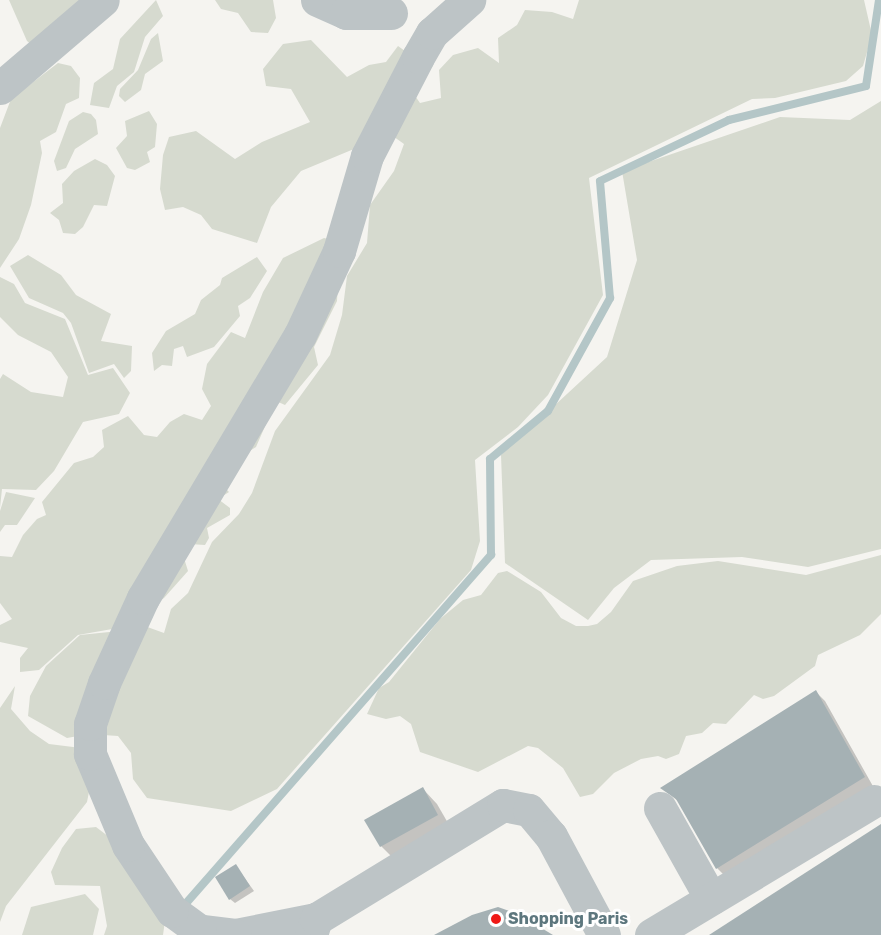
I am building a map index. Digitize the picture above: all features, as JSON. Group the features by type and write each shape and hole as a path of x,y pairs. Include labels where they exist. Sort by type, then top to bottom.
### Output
{"lane":[{"path":"0,88 103,0"},
{"path":"317,0 346,13 387,6 418,57"},
{"path":"469,0 432,33 418,57 367,156 339,251 300,335 143,598 104,683 90,724 90,754 128,845 172,912 200,931 235,935 314,927 503,805 529,810 551,836 604,935"},
{"path":"651,935 874,801"},
{"path":"660,808 711,899"}],"shaded area":[{"path":"9,0 107,0 46,56 27,41"},
{"path":"156,0 163,16 145,37 134,72 117,86 109,108 90,105 94,83 113,69 120,39"},
{"path":"215,0 273,0 276,18 268,33 251,32 238,13 221,9"},
{"path":"579,0 864,0 872,35 863,66 846,81 775,98 752,99 589,178 603,295 548,395 518,427 475,460 480,541 471,570 277,789 231,811 147,798 133,779 131,753 118,736 89,734 67,738 28,716 30,696 46,666 80,635 119,631 139,624 164,633 171,609 188,593 212,542 239,514 252,493 275,431 330,355 342,315 347,276 367,243 370,205 394,171 404,144 390,134 301,171 271,207 257,243 212,229 201,215 183,207 165,210 160,189 163,155 169,137 196,131 235,159 262,142 310,122 291,89 266,86 263,69 283,44 311,40 347,77 369,65 386,62 398,46 412,56 411,90 420,103 441,98 439,70 453,55 478,48 499,63 498,38 517,25 525,10 552,12 573,19"},
{"path":"158,33 163,61 145,74 141,90 125,102 119,96 120,89 138,70 151,39"},
{"path":"58,63 71,66 80,78 79,98 66,104 56,132 40,141 42,153 31,205 19,239 0,268 0,128 11,99"},
{"path":"881,101 881,549 808,567 742,557 651,560 614,588 588,620 505,563 501,455 607,357 637,260 622,171 780,117 850,120"},
{"path":"149,111 157,124 155,147 147,152 150,162 135,170 127,168 116,148 127,136 125,121"},
{"path":"83,112 91,114 96,120 98,134 75,149 66,168 57,171 54,161 69,121"},
{"path":"95,159 107,165 115,176 107,206 94,205 83,227 75,234 63,233 59,220 50,213 63,203 62,184 74,171"},
{"path":"324,238 340,242 337,301 314,347 318,365 285,405 276,401 256,447 248,452 225,488 229,492 218,499 230,508 230,515 207,528 209,538 205,545 189,544 184,558 188,571 164,598 118,628 78,635 39,670 20,672 20,658 28,648 0,642 0,625 12,619 0,603 0,556 12,557 23,535 37,519 46,515 42,502 74,463 93,457 104,447 102,430 128,416 144,435 157,437 170,422 184,414 202,420 211,406 202,389 207,364 231,332 245,338 263,292 283,258"},
{"path":"28,255 61,275 76,295 111,314 101,341 132,346 131,371 124,378 114,364 89,373 71,323 63,313 29,298 10,266"},
{"path":"257,257 267,271 250,298 238,306 240,316 214,347 187,357 183,346 174,349 172,366 162,365 154,371 152,353 166,331 195,314 201,300 220,285 222,278"},
{"path":"0,277 14,284 25,303 65,319 88,375 113,368 130,393 119,414 83,422 54,471 36,490 2,489 0,508 0,379 3,374 31,392 63,397 68,377 51,352 18,335 0,317"},
{"path":"6,492 35,498 17,525 5,525 0,532 0,511"},
{"path":"881,555 881,614 860,635 818,655 815,666 774,696 763,699 754,695 726,724 713,723 702,733 686,736 679,754 666,759 658,756 641,759 614,773 593,794 580,797 563,768 538,748 528,746 478,772 420,752 411,724 400,716 386,719 367,714 379,688 389,682 440,619 463,600 481,595 498,573 507,571 541,592 561,618 576,626 588,626 597,624 611,612 633,581 677,566 718,561 806,575"},
{"path":"15,686 11,709 30,731 49,744 89,749 93,772 87,802 6,906 0,922 0,708"},
{"path":"96,827 117,843 165,921 163,935 104,935 107,926 100,886 55,885 51,872 62,848 76,829"},
{"path":"85,894 99,909 93,935 22,935 31,907"}],"building":[{"path":"816,690 865,777 716,869 676,799 660,788"},
{"path":"423,787 438,815 380,847 364,820"},
{"path":"881,824 881,935 709,935"},
{"path":"236,864 250,886 229,900 215,877"},
{"name":"Shopping Paris","path":"498,907 520,915 553,935 434,935 472,915"}],"waterway":[{"path":"181,909 491,555 490,459 548,411 610,298 600,181 729,120 866,86 879,0"}],"place":[{"name":"Shopping Paris","path":"496,919"}]}
